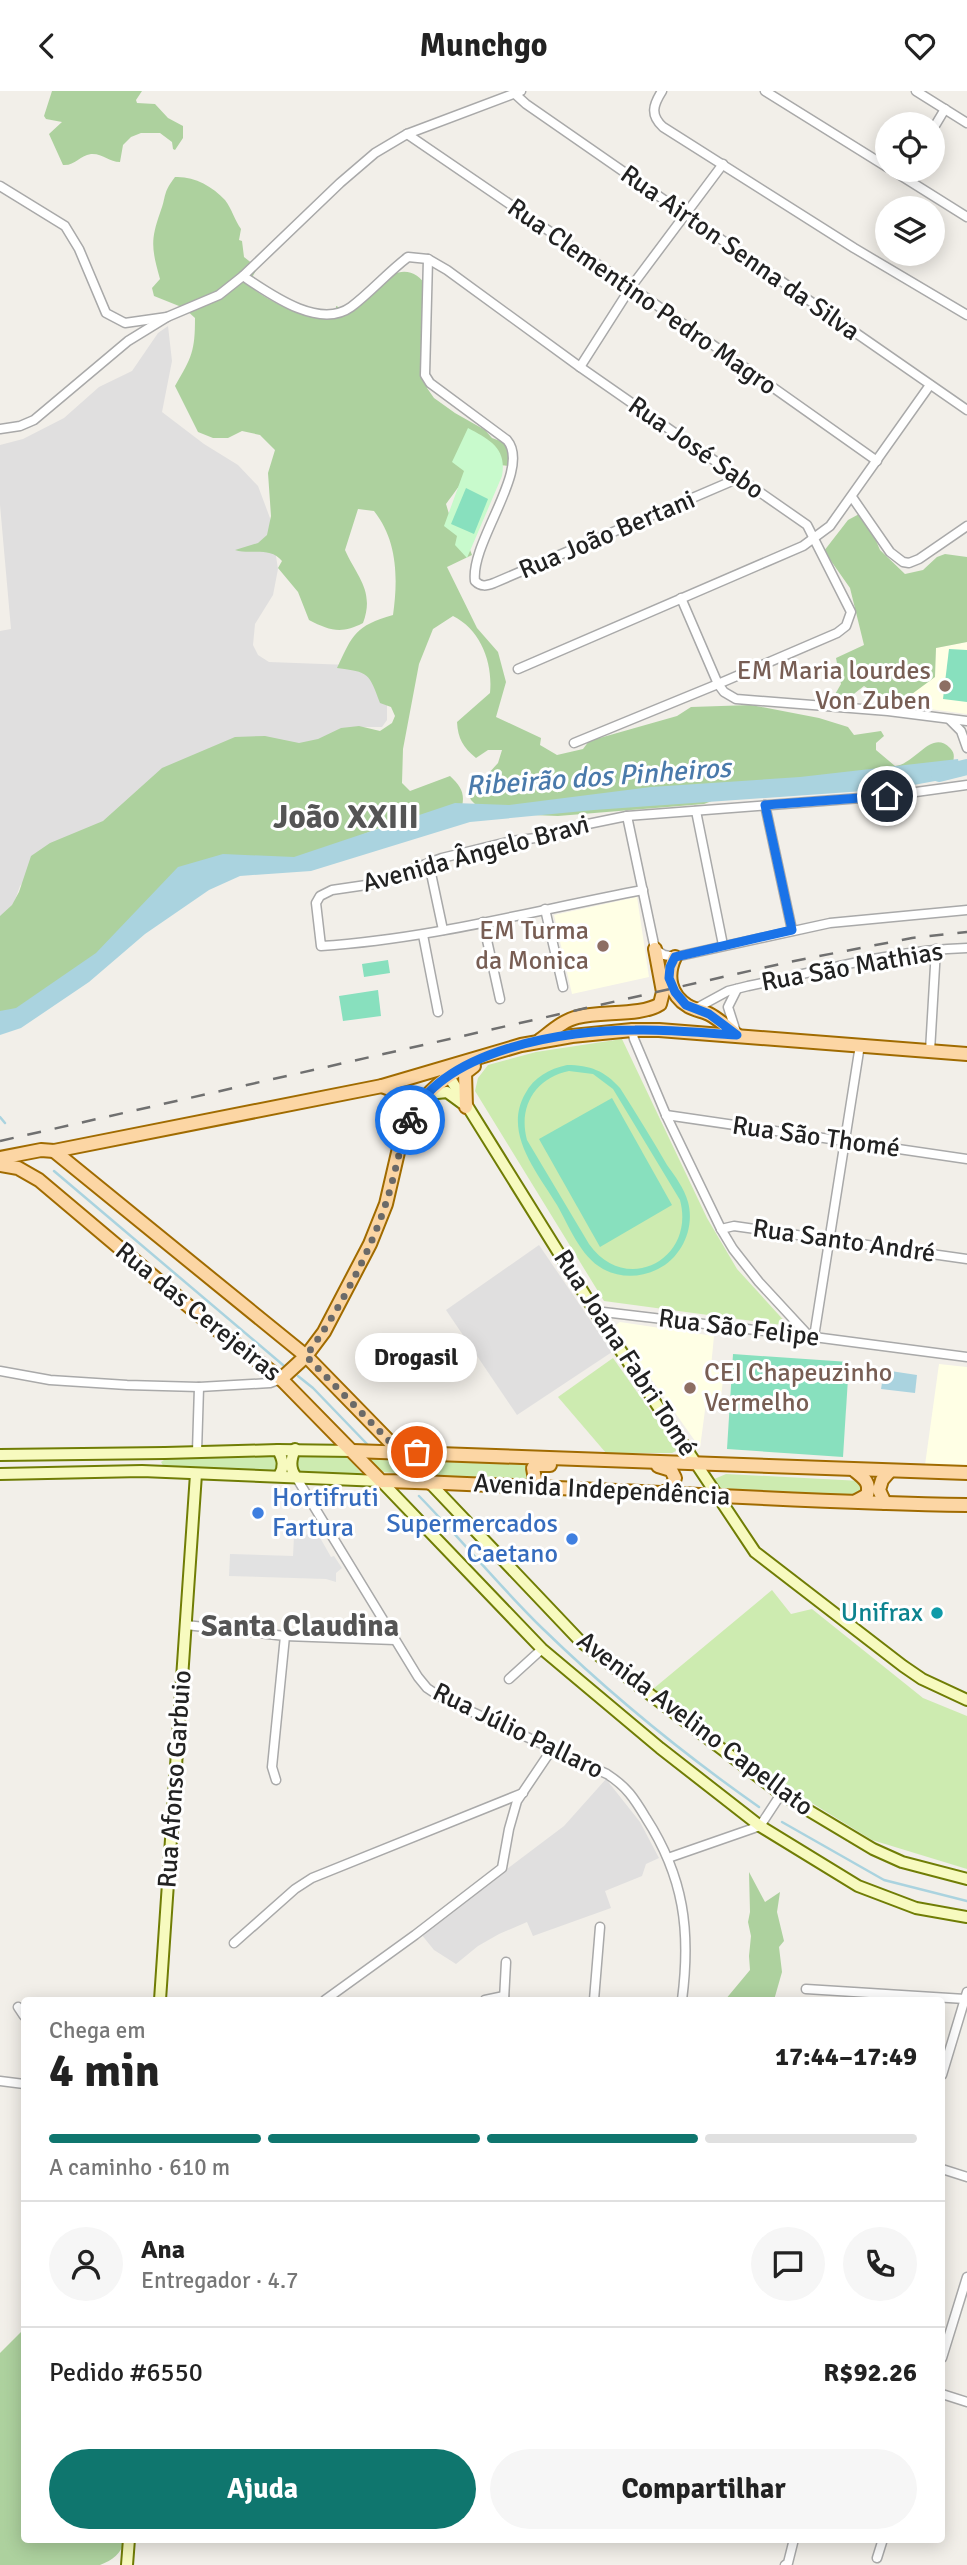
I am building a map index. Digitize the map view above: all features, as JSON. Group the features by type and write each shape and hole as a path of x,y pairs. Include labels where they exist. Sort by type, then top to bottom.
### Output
{"main road":[{"path":"535,1042 575,1017 649,1009 660,1003 663,992 655,949"},
{"path":"675,957 669,971 670,984 686,1005 709,1014 737,1035"},
{"path":"0,1159 382,1086 535,1042 572,1036 632,1030 737,1035 967,1054"},
{"path":"448,1076 482,1058"},
{"path":"466,1107 465,1073 482,1058"},
{"path":"403,1137 416,1109 458,1063"},
{"path":"281,1379 306,1356 324,1332 370,1244 386,1203 406,1118 404,1099 382,1086"},
{"path":"39,1180 36,1165 41,1151"},
{"name":"Avenida Avelino Capellato","path":"41,1151 306,1356 430,1483"},
{"name":"Rua das Cerejeiras","path":"0,1165 18,1168 39,1180 201,1317 281,1379 382,1481"},
{"name":"Avenida Independência","path":"353,1451 650,1464 967,1473"},
{"path":"536,1485 532,1472 536,1465 553,1465 574,1460"},
{"path":"650,1464 671,1470 675,1478 670,1490 664,1492"},
{"path":"855,1471 869,1485 867,1495 856,1501"},
{"path":"886,1503 879,1490 882,1480 890,1472"},
{"name":"Avenida Independência","path":"382,1481 536,1485 718,1497 967,1504"}],"street":[{"path":"662,91 653,106 656,120 854,248 967,315"},
{"path":"765,91 875,160"},
{"path":"916,91 967,123"},
{"path":"0,429 20,426 34,420 128,341 167,317 219,295 243,276 375,153 407,134 518,92"},
{"name":"Rua Airton Senna da Silva","path":"518,92 526,104 967,410"},
{"name":"Rua Clementino Pedro Magro","path":"407,134 631,287 877,461"},
{"path":"580,367 631,287 723,164"},
{"path":"917,182 967,217"},
{"path":"0,186 65,226 79,249 106,313 125,323 167,317"},
{"path":"243,276 276,298 314,313 329,315 349,308 408,257 428,259"},
{"name":"Rua José Sabo","path":"428,259 807,525 850,612 846,626 837,633 574,743"},
{"name":"Rua João Bertani","path":"428,259 425,375 430,383 507,440 514,451 512,470 475,561 475,581 482,586 739,478"},
{"path":"518,669 803,546 831,526 930,385"},
{"path":"852,497 891,552 903,562 919,559 967,526"},
{"path":"681,598 718,684 724,692 743,700 888,711 967,721"},
{"path":"950,720 961,731 967,748"},
{"name":"Avenida Ângelo Bravi","path":"423,935 370,943 321,946 316,903 320,896 331,890 373,884 442,858 512,841 551,836 583,825 627,816 887,796 967,785"},
{"path":"765,805 792,930"},
{"path":"695,811 723,945"},
{"path":"627,816 655,949 659,953 675,957 792,930 866,918 902,918 967,910"},
{"path":"429,864 443,930"},
{"path":"438,1011 423,935 643,890"},
{"path":"545,908 563,987"},
{"path":"483,922 500,999"},
{"name":"Rua São Mathias","path":"694,1009 728,991 866,961 936,949 967,948"},
{"path":"930,1051 936,949"},
{"name":"Rua São Mathias","path":"737,989 728,1007 737,1035"},
{"path":"632,1030 666,1115 721,1229 759,1282 812,1336"},
{"path":"812,1336 860,1045"},
{"name":"Rua Joana Fabri Tomé","path":"448,1076 595,1311 748,1542 764,1560 922,1679 967,1700"},
{"path":"428,1094 453,1095 466,1107"},
{"name":"Rua São Thomé","path":"666,1115 967,1159"},
{"name":"Rua Santo André","path":"721,1229 734,1226 967,1259"},
{"name":"Rua São Felipe","path":"595,1311 967,1357"},
{"path":"256,1384 262,1365"},
{"path":"0,1371 50,1381 199,1387 256,1384 281,1379"},
{"path":"197,1451 199,1387"},
{"path":"295,1449 291,1459 292,1472 296,1477"},
{"name":"Avenida Independência","path":"0,1455 295,1449 353,1451"},
{"path":"278,1450 283,1469 279,1476"},
{"path":"165,1453 156,1458 154,1463 158,1467 179,1472"},
{"name":"Avenida Independência","path":"0,1474 179,1472 382,1481"},
{"name":"Rua Afonso Garbuio","path":"160,1997 196,1474"},
{"name":"Rua Júlio Pallaro","path":"296,1477 427,1688 442,1698 607,1774 626,1787 654,1830 680,1889 685,1960 682,1997"},
{"name":"Avenida Avelino Capellato","path":"382,1481 542,1649 660,1748 760,1826 858,1886 916,1908 967,1917"},
{"name":"Avenida Avelino Capellato","path":"430,1483 581,1643 781,1794 873,1849 902,1862 967,1879"},
{"path":"186,1625 285,1636 396,1640"},
{"path":"276,1780 272,1767 285,1636"},
{"path":"509,1679 542,1649"},
{"path":"329,1997 502,1868 513,1811 552,1749"},
{"path":"234,1943 295,1889 312,1878 523,1793"},
{"path":"668,1858 760,1826 781,1794"},
{"path":"594,1997 600,1927"},
{"path":"504,1997 506,1962"},
{"path":"806,1989 966,1996 945,2065"},
{"path":"18,2007 21,2012"},
{"path":"0,2081 21,2084"},
{"path":"945,2170 967,2176"},
{"path":"945,2348 967,2277"},
{"path":"945,2395 967,2402"},
{"path":"127,2565 128,2543"},
{"path":"785,2565 788,2563 793,2543"},
{"path":"877,2558 882,2543"}],"shaded area":[{"path":"168,326 172,361 162,412 204,444 238,465 258,486 270,518 278,569 273,595 255,624 253,645 258,655 269,662 349,665 368,672 387,696 387,720 382,727 362,727 103,837 53,848 20,886 0,942 0,631 11,629 0,505 0,445 23,439 64,418 99,387 132,371 158,333"},
{"name":"EM Maria lourdes Von Zuben","path":"967,642 967,714 915,707 910,695 934,677 936,648"},
{"name":"EM Turma da Monica","path":"637,897 649,977 572,994 554,915"},
{"path":"539,1245 612,1352 517,1415 446,1310"},
{"name":"CEI Chapeuzinho Vermelho","path":"620,1322 714,1336 711,1367 725,1369 721,1397 707,1395 700,1448 617,1331 616,1325"},
{"path":"939,1364 967,1367 967,1468 925,1465"},
{"path":"315,1529 331,1557 334,1556 342,1568 336,1573 336,1582 326,1579 229,1576 230,1554 293,1556 294,1536 305,1536"},
{"path":"606,1779 640,1822 659,1858 646,1864 642,1876 605,1891 611,1908 533,1936 527,1922 478,1946 456,1964 434,1950 421,1934 564,1826"}],"green space":[{"path":"52,91 142,91 137,103 155,104 168,118 183,126 183,138 175,150 172,142 160,133 141,133 131,137 123,145 120,162 91,154 63,165 49,134 62,122 46,119 44,116"},
{"path":"175,177 202,183 225,200 241,229 239,240 242,241 244,257 258,268 252,279 253,287 283,306 307,315 328,317 336,314 336,306 347,309 358,307 381,282 394,274 413,273 423,281 427,288 424,368 427,388 434,398 511,449 508,466 486,466 471,473 446,504 452,524 467,542 472,555 447,567 477,628 498,652 506,682 496,717 541,738 540,745 557,755 583,749 589,741 677,716 691,707 751,705 819,718 848,727 854,735 881,731 884,736 876,743 876,750 895,766 903,764 936,743 943,743 952,750 953,763 727,795 704,804 558,816 484,813 469,795 498,763 502,750 488,750 476,758 460,738 457,722 490,693 490,682 487,659 478,639 463,622 453,616 433,629 419,664 403,749 402,783 410,791 450,776 462,793 460,813 392,823 291,863 212,876 0,1032 0,916 12,905 19,892 31,856 50,843 103,821 162,768 235,737 265,736 299,743 318,739 341,728 359,726 380,731 392,723 395,716 391,707 380,703 366,676 356,671 337,668 357,633 370,623 393,615 396,575 392,548 374,511 358,509 345,550 363,585 367,602 363,623 349,629 330,629 309,620 298,592 278,568 282,561 277,556 266,552 235,550 258,543 267,535 271,516 268,473 275,450 260,435 242,431 228,438 213,438 198,432 175,386 191,353 195,318 184,308 154,296 152,288 160,279 153,239 166,191"},
{"path":"468,428 495,446 503,466 502,476 467,558 455,545 457,536 444,526 464,471 452,462"},
{"path":"466,488 488,499 474,534 451,524"},
{"path":"861,513 866,517 880,550 905,574 923,570 937,557 945,554 967,557 967,642 936,648 935,677 901,702 883,698 864,686 846,700 834,696 841,684 836,658 864,645 850,588 824,551 848,520"},
{"path":"949,649 967,650 967,702 943,699"},
{"path":"388,960 390,973 364,977 362,964"},
{"path":"378,990 381,1016 343,1021 339,996"},
{"path":"622,1039 707,1218 737,1269 789,1326 604,1301 475,1091 478,1078 488,1065 536,1052"},
{"path":"575,1065 590,1068 603,1073 620,1088 684,1192 690,1212 685,1241 674,1257 658,1269 644,1274 623,1275 609,1272 595,1263 576,1240 525,1152 518,1123 519,1109 525,1094 537,1078 560,1067","holes":["569,1071 593,1074 613,1089 680,1200 682,1221 678,1239 668,1254 654,1264 638,1269 621,1267 604,1259 589,1244 527,1140 527,1106 538,1087"]},
{"path":"612,1098 672,1205 600,1247 539,1139"},
{"path":"733,1354 849,1362 843,1457 727,1449"},
{"path":"613,1358 678,1450 672,1453 606,1453 558,1397"},
{"path":"298,1453 347,1456 362,1474 302,1473 297,1469 294,1458"},
{"path":"275,1454 281,1465 275,1472 164,1467 161,1462 167,1458"},
{"path":"368,1457 395,1458 409,1474 380,1472"},
{"path":"419,1459 532,1462 530,1481 432,1477 418,1465"},
{"path":"726,1474 861,1481 866,1485 858,1499 719,1492 712,1480"},
{"path":"772,1590 791,1614 812,1609 923,1698 967,1716 967,1869 872,1840 776,1781 653,1689"},
{"path":"749,1872 765,1902 780,1892 777,1912 784,1941 779,1947 782,1972 775,1997 728,1997 750,1970"},
{"path":"21,2332 21,2543 124,2543 109,2561 100,2565 0,2565 0,2353"}],"water":[{"path":"958,759 962,776 892,789 594,810 470,822 311,871 240,876 209,890 145,934 89,982 21,1028 0,1035 0,1011 16,1008 96,953 178,867 223,854 294,857 455,803 509,805 651,787 800,777"},
{"path":"884,1370 917,1375 915,1393 881,1389"}],"waterway":[{"name":"Ribeirão dos Pinheiros","path":"939,774 967,767"},
{"path":"0,1117 5,1123"},
{"path":"54,1171 283,1365"},
{"path":"298,1376 367,1444"},
{"path":"419,1496 542,1628 594,1676 702,1766 759,1807"},
{"path":"782,1822 884,1880 967,1901"}],"railway":[{"path":"0,1141 789,962 912,938 967,932"}],"way so far":[{"path":"410,1120 386,1203 370,1244 324,1332 306,1356 399,1451 417,1452"}],"place":[{"name":"EM Maria lourdes Von Zuben","path":"945,686"},
{"name":"EM Turma da Monica","path":"603,946"},
{"name":"CEI Chapeuzinho Vermelho","path":"690,1388"},
{"name":"Drogasil","path":"417,1452"},
{"name":"Hortifruti Fartura","path":"258,1513"},
{"name":"Supermercados Caetano","path":"572,1539"},
{"name":"Unifrax","path":"937,1613"}],"district":[{"name":"João XXIII","path":"346,817"},
{"name":"Santa Claudina","path":"300,1626"}],"route":[{"path":"410,1120 428,1094 448,1076 482,1058 521,1045 632,1030 737,1035 709,1014 686,1005 670,984 669,971 675,957 792,930 765,805 887,796"}]}
